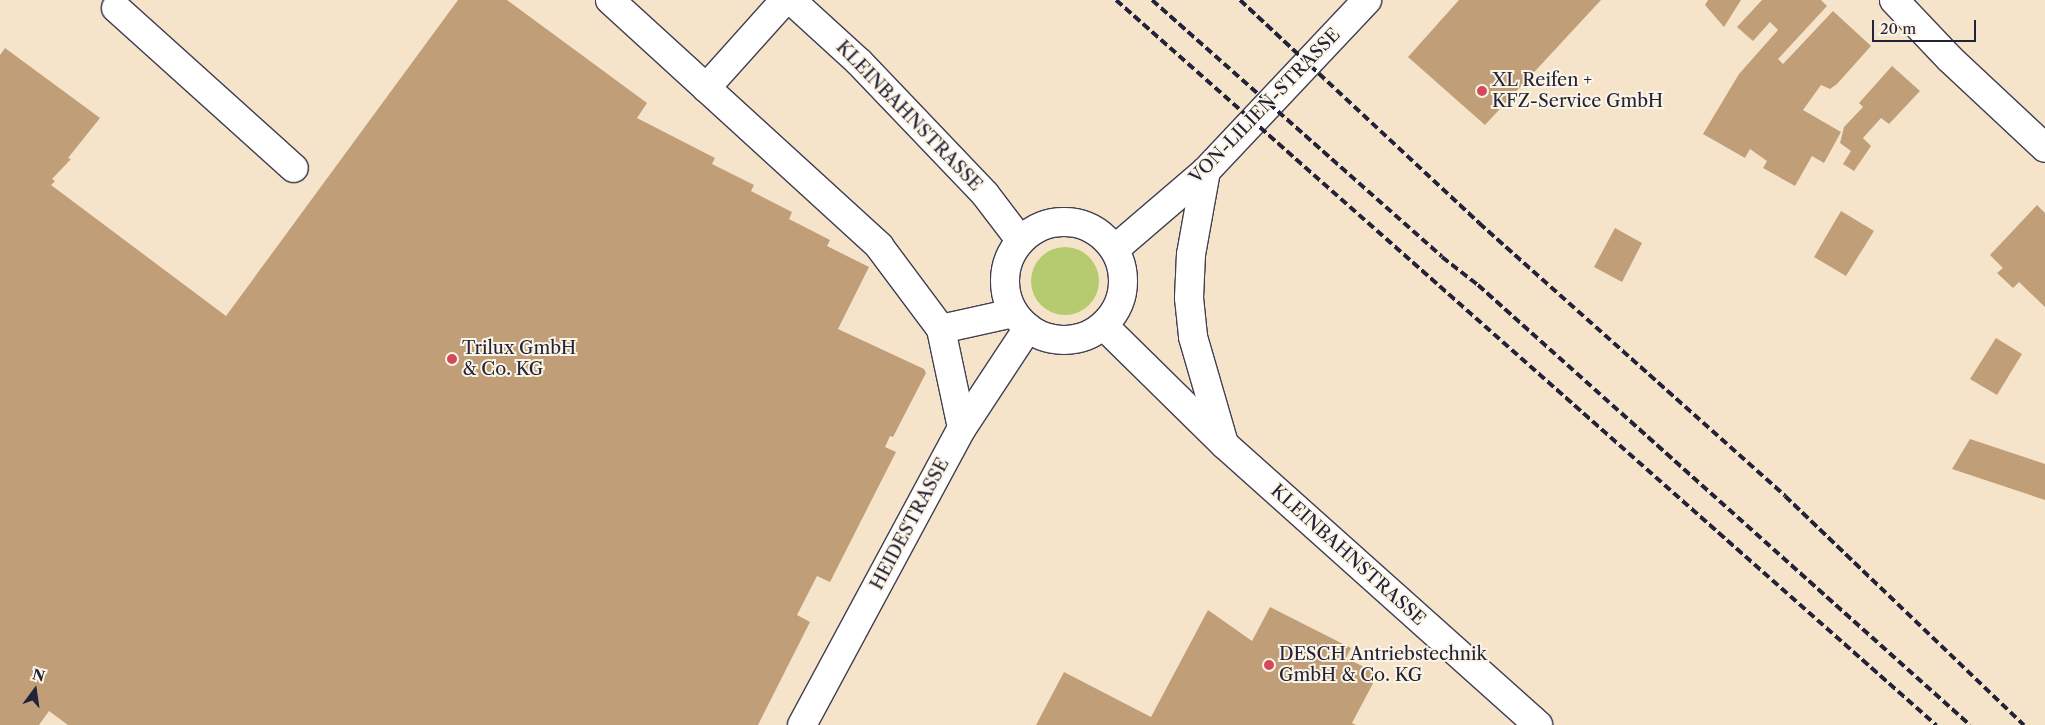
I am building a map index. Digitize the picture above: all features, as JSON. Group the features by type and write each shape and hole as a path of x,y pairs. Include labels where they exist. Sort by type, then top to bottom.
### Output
{"street":[{"path":"610,0 879,246 941,329 962,428"},
{"path":"706,88 785,0"},
{"name":"KLEINBAHNSTRASSE","path":"791,0 859,62 985,194 1020,240"},
{"name":"VON-LILIEN-STRASSE","path":"1115,249 1206,171 1367,0"},
{"path":"1894,0 1950,59 2045,148"},
{"path":"115,3 294,168"},
{"path":"1206,171 1191,254 1189,298 1193,337 1225,445"},
{"path":"1076,222 1099,232 1115,249 1124,275 1122,298 1104,326 1076,339 1051,340 1021,321 1004,289 1007,263 1020,240 1046,223 1076,222"},
{"path":"941,329 1021,321"},
{"name":"HEIDESTRASSE","path":"802,725 1021,321"},
{"name":"KLEINBAHNSTRASSE","path":"1104,326 1225,445 1538,725"}],"green space":[{"path":"1065,247 1078,250 1089,257 1096,268 1099,281 1096,294 1089,305 1078,312 1065,315 1052,312 1041,305 1034,294 1031,281 1034,268 1041,257 1052,250"}],"building":[{"name":"Trilux GmbH & Co. KG","path":"458,0 507,0 647,103 637,118 715,158 712,164 754,185 751,191 792,212 789,219 830,240 827,246 869,267 838,329 924,369 926,373 893,437 890,436 885,447 896,452 830,582 817,576 797,615 810,622 758,725 68,725 49,711 39,725 0,725 0,55 5,48 100,118 68,158 71,159 52,179 55,181 51,185 226,316"},
{"name":"XL Reifen + KFZ-Service GmbH","path":"1459,0 1601,0 1485,125 1408,57"},
{"path":"1708,0 1741,0 1724,27 1705,5"},
{"path":"1762,0 1821,0 1827,6 1778,59 1783,64 1833,11 1871,46 1837,84 1830,89 1821,85 1803,110 1841,132 1824,163 1812,156 1795,186 1763,168 1767,161 1750,149 1745,158 1703,134 1739,74 1778,30 1770,22 1753,41 1737,27"},
{"path":"1892,66 1920,91 1889,124 1881,118 1863,138 1871,146 1854,171 1843,164 1851,151 1840,143 1844,127 1863,107 1859,103"},
{"path":"2037,205 2045,213 2045,307 2019,282 2013,288 1997,273 2003,268 1990,255"},
{"path":"1841,211 1874,231 1846,276 1814,257"},
{"path":"1615,228 1642,243 1622,282 1594,267"},
{"path":"1996,338 2022,354 1997,395 1970,379"},
{"path":"1970,439 2045,464 2045,500 1952,469"},
{"name":"DESCH Antriebstechnik GmbH & Co. KG","path":"1270,607 1351,648 1346,658 1378,674 1352,723 1356,725 1036,725 1064,672 1151,717 1208,610 1252,641"}],"railway":[{"path":"1116,0 1936,725"},
{"path":"1152,0 1442,257 1478,285 1970,725"},
{"path":"1240,0 1479,223 1785,496 2024,725"}],"place":[{"name":"XL Reifen + KFZ-Service GmbH","path":"1482,91"},
{"name":"Trilux GmbH & Co. KG","path":"452,359"},
{"name":"DESCH Antriebstechnik GmbH & Co. KG","path":"1269,665"}]}
